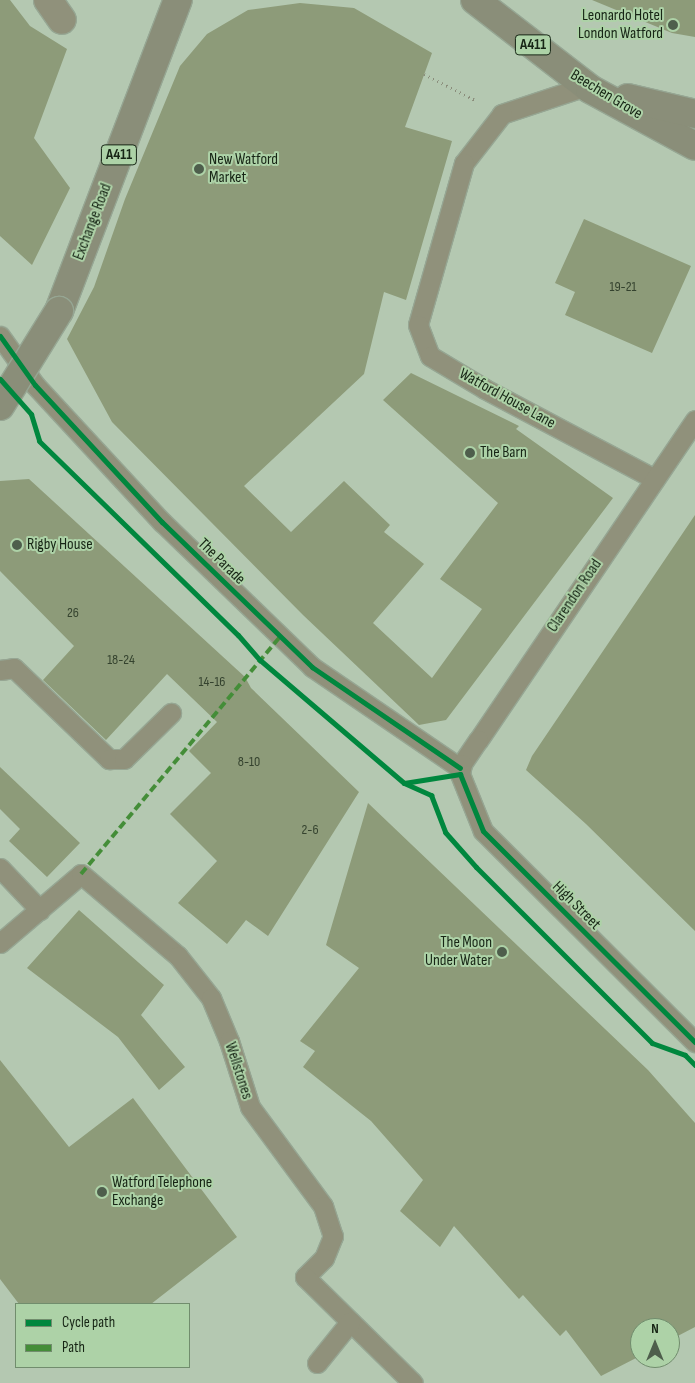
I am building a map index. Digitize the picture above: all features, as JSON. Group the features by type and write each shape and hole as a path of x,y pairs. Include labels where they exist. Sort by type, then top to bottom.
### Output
{"main road":[{"name":"Exchange Road","path":"0,406 59,311 178,0"},
{"name":"Beechen Grove","path":"475,0 588,87 695,146"},
{"path":"588,87 695,114"}],"lane":[{"path":"502,114 588,87"},
{"name":"Watford House Lane","path":"502,114 464,163 418,325 430,356 485,389 655,479"},
{"name":"The Parade","path":"0,336 35,385 162,522 312,667 460,771"},
{"name":"Clarendon Road","path":"460,771 695,420"},
{"path":"0,670 14,668 109,760 124,760 172,713"},
{"name":"High Street","path":"460,771 483,831 695,1042"},
{"path":"0,868 40,910"},
{"name":"Wellstones","path":"0,943 81,874 178,956 211,998 229,1042 250,1107 323,1206 333,1236 324,1258 305,1277 413,1383"},
{"path":"317,1363 350,1322"}],"path":[{"path":"424,74 502,114"}],"building":[{"path":"0,0 10,0 30,26 67,49 34,138 70,188 32,265 0,236"},
{"name":"Leonardo Hotel London Watford","path":"592,0 695,0 695,37 672,33"},
{"path":"300,3 354,8 432,53 405,127 452,141 406,300 384,292 364,374 244,486 291,532 344,481 390,525 384,532 424,564 373,623 432,678 482,609 440,579 498,503 383,400 411,373 519,426 516,429 613,498 446,720 419,725 303,615 112,422 67,339 94,287 125,199 180,66 207,34 248,10"},
{"path":"584,219 691,266 652,353 565,315 575,292 555,283"},
{"path":"29,479 245,677 251,688 359,792 268,936 246,920 227,944 178,903 217,861 170,814 211,773 189,751 217,722 167,674 106,740 43,680 74,646 0,571 0,481"},
{"path":"695,515 695,931 586,824 526,770 532,756"},
{"path":"0,767 80,843 47,877 9,841 20,829 0,809"},
{"path":"368,803 648,1070 695,1123 695,1327 680,1335 680,1318 630,1318 630,1361 601,1376 566,1330 560,1336 523,1295 519,1299 454,1226 440,1247 400,1211 423,1180 371,1121 303,1067 315,1051 300,1041 359,968 326,945"},
{"path":"79,910 164,985 141,1015 185,1067 159,1090 118,1037 27,968"},
{"name":"Watford Telephone Exchange","path":"0,1060 69,1147 133,1098 237,1237 152,1303 18,1303 0,1279"}],"marked path":[{"path":"81,874 280,637"}],"cycle path":[{"path":"0,336 35,385 162,522 312,667 460,768"},
{"path":"0,379 31,414 39,441 238,635 260,660 404,783 431,795 445,832 476,867 652,1043 685,1055 695,1065"},
{"path":"404,783 460,774 483,831 695,1042"}],"place":[{"name":"Leonardo Hotel London Watford","path":"673,25"},
{"name":"New Watford Market","path":"199,169"},
{"name":"The Barn","path":"470,453"},
{"name":"Rigby House","path":"17,545"},
{"name":"The Moon Under Water","path":"502,952"},
{"name":"Watford Telephone Exchange","path":"102,1192"}]}
